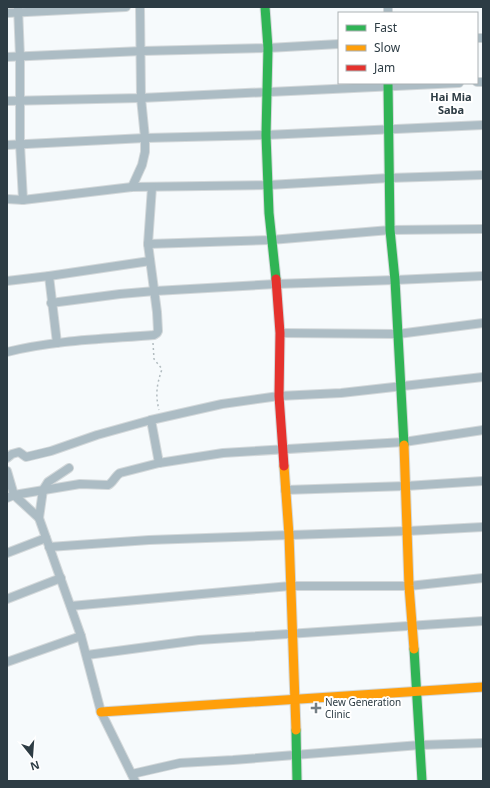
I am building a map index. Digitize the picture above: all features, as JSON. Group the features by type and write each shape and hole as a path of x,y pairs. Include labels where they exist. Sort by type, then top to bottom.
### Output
{"street":[{"path":"7,13 18,10 126,7"},
{"path":"132,187 142,165 145,138 141,98 142,51 140,7"},
{"path":"265,7 268,48 266,135 271,240 280,333 279,396 289,536 296,700 297,781"},
{"path":"18,10 20,57 20,144 23,200"},
{"path":"7,57 142,51 268,48 338,44"},
{"path":"7,101 141,98 424,84"},
{"path":"388,85 390,130 390,230 395,280 404,442 409,586 422,781"},
{"path":"7,144 145,138 266,135 483,125"},
{"path":"7,200 23,200 132,187 269,185 389,178 483,175"},
{"path":"7,352 57,343 154,335 158,331 155,290 148,244 152,187"},
{"path":"148,244 271,240 390,230 483,229"},
{"path":"7,281 150,261"},
{"path":"49,276 51,303 57,343"},
{"path":"51,303 155,290 483,276"},
{"path":"280,333 398,334 483,323"},
{"path":"7,458 12,454 19,452 26,457 51,451 96,435 151,420 222,404 279,396 341,392 483,377"},
{"path":"151,420 159,463"},
{"path":"11,496 80,484 108,485 111,484 120,473 159,463 223,453 283,448 404,442 483,430"},
{"path":"70,468 48,482 43,490 39,518 81,636 101,712 134,778 180,763 420,745 483,743"},
{"path":"7,471 11,496 39,518"},
{"path":"285,490 406,486 483,481"},
{"path":"49,547 149,540 289,536 483,527"},
{"path":"7,553 46,538"},
{"path":"7,599 61,578"},
{"path":"71,606 290,586 409,586 483,578"},
{"path":"87,655 199,640 292,633 412,627 483,621"},
{"path":"7,662 81,636"},
{"path":"101,712 483,687"}],"path":[{"path":"154,335 154,360 162,369 156,391 156,398 161,418"}],"traffic: fast":[{"path":"265,7 268,48 266,135 269,213 276,279"},
{"path":"388,84 390,230 395,280 404,445"},
{"path":"414,649 422,781"},
{"path":"296,730 297,781"}],"traffic: slow":[{"path":"404,445 409,586 414,649"},
{"path":"284,466 289,535 296,730"},
{"path":"101,712 483,687"}],"traffic: jam":[{"path":"276,279 280,333 279,396 284,466"}],"place":[{"name":"New Generation Clinic","path":"316,708"}],"district":[{"name":"Hai Mia Saba","path":"451,102"}]}
